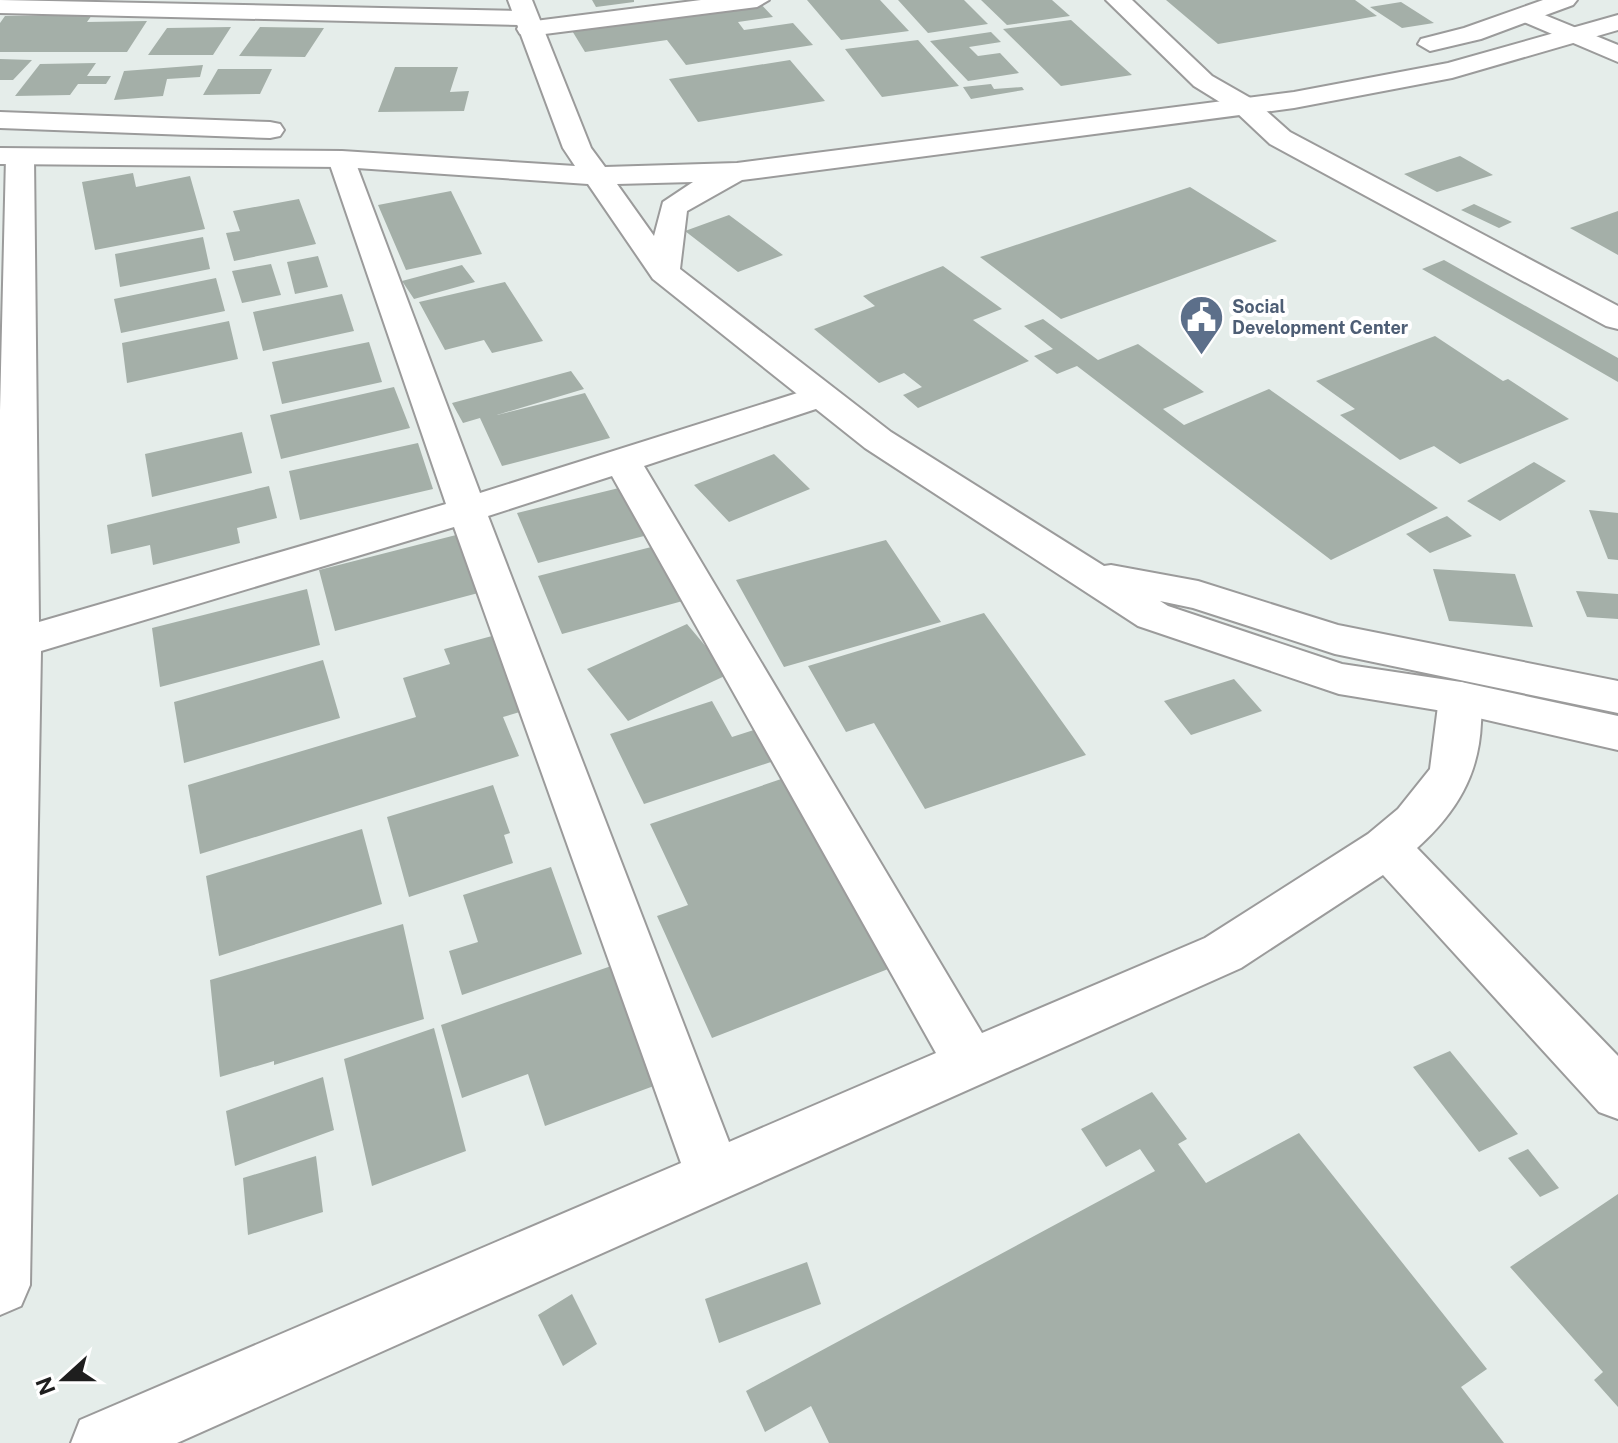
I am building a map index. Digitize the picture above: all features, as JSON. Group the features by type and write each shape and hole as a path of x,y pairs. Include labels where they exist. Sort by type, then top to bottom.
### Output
{"street":[{"path":"0,6 103,4 525,16 757,0"},
{"path":"1118,0 1203,81 1245,106 1280,138 1618,319"},
{"path":"1401,50 1472,34 1565,0"},
{"path":"1525,14 1618,54"},
{"path":"525,16 562,146 595,176 664,272 878,440 1153,616 1339,679 1461,698 1618,733"},
{"path":"7,145 472,165 595,176 737,172 1245,106 1452,70 1618,22"},
{"path":"1171,86 1249,75"},
{"path":"7,145 302,131"},
{"path":"0,1285 20,642 8,586 10,238 7,145"},
{"path":"562,146 648,153 712,148"},
{"path":"342,159 467,510 714,1177"},
{"path":"664,272 673,208 697,191 737,172"},
{"path":"20,642 467,510 822,396"},
{"path":"622,460 971,1064"},
{"path":"1085,573 1198,595 1335,639 1618,697"},
{"path":"103,1443 1223,953 1387,847 1424,813 1452,772 1461,698"},
{"path":"1387,847 1618,1094"}],"building":[{"path":"592,0 634,0 634,2 596,7"},
{"path":"807,0 880,0 909,31 841,40"},
{"path":"898,0 964,0 988,24 928,33"},
{"path":"981,0 1052,0 1070,16 1007,25"},
{"path":"1166,0 1355,0 1377,16 1218,44"},
{"path":"758,1 773,17 738,22 744,30 793,23 813,45 686,65 667,40 585,52 571,29"},
{"path":"1401,2 1434,23 1402,28 1370,7"},
{"path":"92,15 87,22 147,21 127,52 0,52 0,23 5,16"},
{"path":"1071,20 1132,75 1061,86 1003,29"},
{"path":"231,27 213,55 148,55 167,28"},
{"path":"260,27 324,28 305,57 239,56"},
{"path":"991,32 1001,42 969,47 978,56 1000,53 1019,73 968,81 930,41"},
{"path":"918,40 959,86 882,97 845,49"},
{"path":"0,59 32,60 13,80 0,80"},
{"path":"790,60 825,101 698,122 669,79"},
{"path":"96,63 87,76 111,76 106,84 78,84 70,95 15,96 40,64"},
{"path":"203,65 200,77 167,79 163,96 114,100 124,71"},
{"path":"395,67 458,67 450,92 469,91 464,111 378,112"},
{"path":"218,69 272,69 260,94 203,95"},
{"path":"991,84 994,89 1022,87 1024,90 971,99 963,87"},
{"path":"1460,156 1493,175 1437,192 1404,174"},
{"path":"133,173 136,187 190,176 205,229 95,250 82,182"},
{"path":"1190,187 1277,241 1061,319 980,257"},
{"path":"451,191 482,254 406,270 378,205"},
{"path":"299,199 316,244 234,261 226,233 240,231 233,211"},
{"path":"1474,204 1512,222 1499,228 1461,210"},
{"path":"1618,211 1618,255 1570,228"},
{"path":"729,215 783,255 738,272 685,231"},
{"path":"203,237 210,269 120,287 115,254"},
{"path":"318,256 328,287 295,294 287,262"},
{"path":"1444,260 1618,358 1618,382 1422,269"},
{"path":"271,264 281,295 242,303 232,271"},
{"path":"462,265 475,282 414,299 402,281"},
{"path":"943,266 1002,309 973,320 1029,361 918,408 903,395 922,387 904,373 879,383 814,329 875,306 863,296"},
{"path":"216,278 225,311 121,333 114,299"},
{"path":"505,282 543,341 492,353 484,340 445,350 419,302"},
{"path":"342,294 354,331 263,351 253,312"},
{"path":"1043,319 1098,360 1138,344 1204,392 1163,409 1184,425 1269,389 1438,508 1331,560 1077,366 1057,374 1034,356 1053,349 1024,326"},
{"path":"229,321 238,359 127,383 122,343"},
{"path":"1435,336 1503,381 1508,379 1569,419 1460,464 1434,446 1400,460 1340,415 1355,409 1316,381"},
{"path":"369,342 382,382 282,404 272,362"},
{"path":"571,371 584,389 497,415 585,393 610,438 502,466 480,418 463,423 452,403"},
{"path":"394,387 410,428 281,459 270,415"},
{"path":"242,432 252,473 152,497 145,454"},
{"path":"418,443 433,489 300,520 289,471"},
{"path":"774,454 810,489 729,522 694,485"},
{"path":"1534,462 1566,481 1500,521 1467,501"},
{"path":"269,486 277,518 237,528 240,543 153,565 150,545 111,554 107,525"},
{"path":"623,487 648,535 538,563 517,513"},
{"path":"1589,510 1618,513 1618,560 1608,559"},
{"path":"1447,516 1472,536 1430,553 1406,534"},
{"path":"460,534 482,592 335,631 319,570"},
{"path":"886,540 941,622 784,667 736,580"},
{"path":"663,544 690,599 562,634 538,576"},
{"path":"1433,569 1515,574 1533,627 1449,621"},
{"path":"307,589 320,645 160,687 152,628"},
{"path":"1576,591 1618,594 1618,619 1587,617"},
{"path":"984,613 1086,755 925,809 874,723 846,732 808,666"},
{"path":"687,624 729,674 628,721 587,669"},
{"path":"492,636 508,676 540,706 503,717 519,756 200,854 188,785 416,717 403,678 450,664 444,649"},
{"path":"323,660 340,718 184,763 174,702"},
{"path":"1234,679 1262,711 1191,735 1164,701"},
{"path":"712,701 732,737 760,728 777,760 644,804 610,734"},
{"path":"787,777 906,962 712,1038 657,916 688,905 650,824"},
{"path":"493,785 510,833 504,835 513,863 409,897 387,817"},
{"path":"362,829 382,904 219,956 206,876"},
{"path":"551,867 582,954 462,995 449,951 478,942 463,895"},
{"path":"403,924 424,1019 274,1065 274,1061 220,1077 210,980"},
{"path":"617,964 662,1083 545,1126 528,1074 462,1098 441,1025"},
{"path":"434,1028 466,1151 372,1186 344,1059"},
{"path":"1450,1051 1518,1134 1479,1152 1413,1067"},
{"path":"323,1077 334,1130 235,1166 226,1111"},
{"path":"1152,1092 1187,1139 1178,1144 1206,1183 1299,1133 1487,1369 1461,1387 1504,1443 829,1443 811,1406 765,1432 746,1391 1155,1171 1140,1149 1106,1167 1081,1129"},
{"path":"1528,1149 1559,1188 1540,1197 1508,1158"},
{"path":"316,1156 323,1212 248,1235 243,1178"},
{"path":"1618,1194 1618,1407 1594,1380 1603,1372 1510,1267"},
{"path":"807,1262 821,1304 719,1343 705,1299"},
{"path":"572,1294 597,1344 563,1366 538,1315"}],"place":[{"name":"Social Development Center","path":"1201,356"}]}
